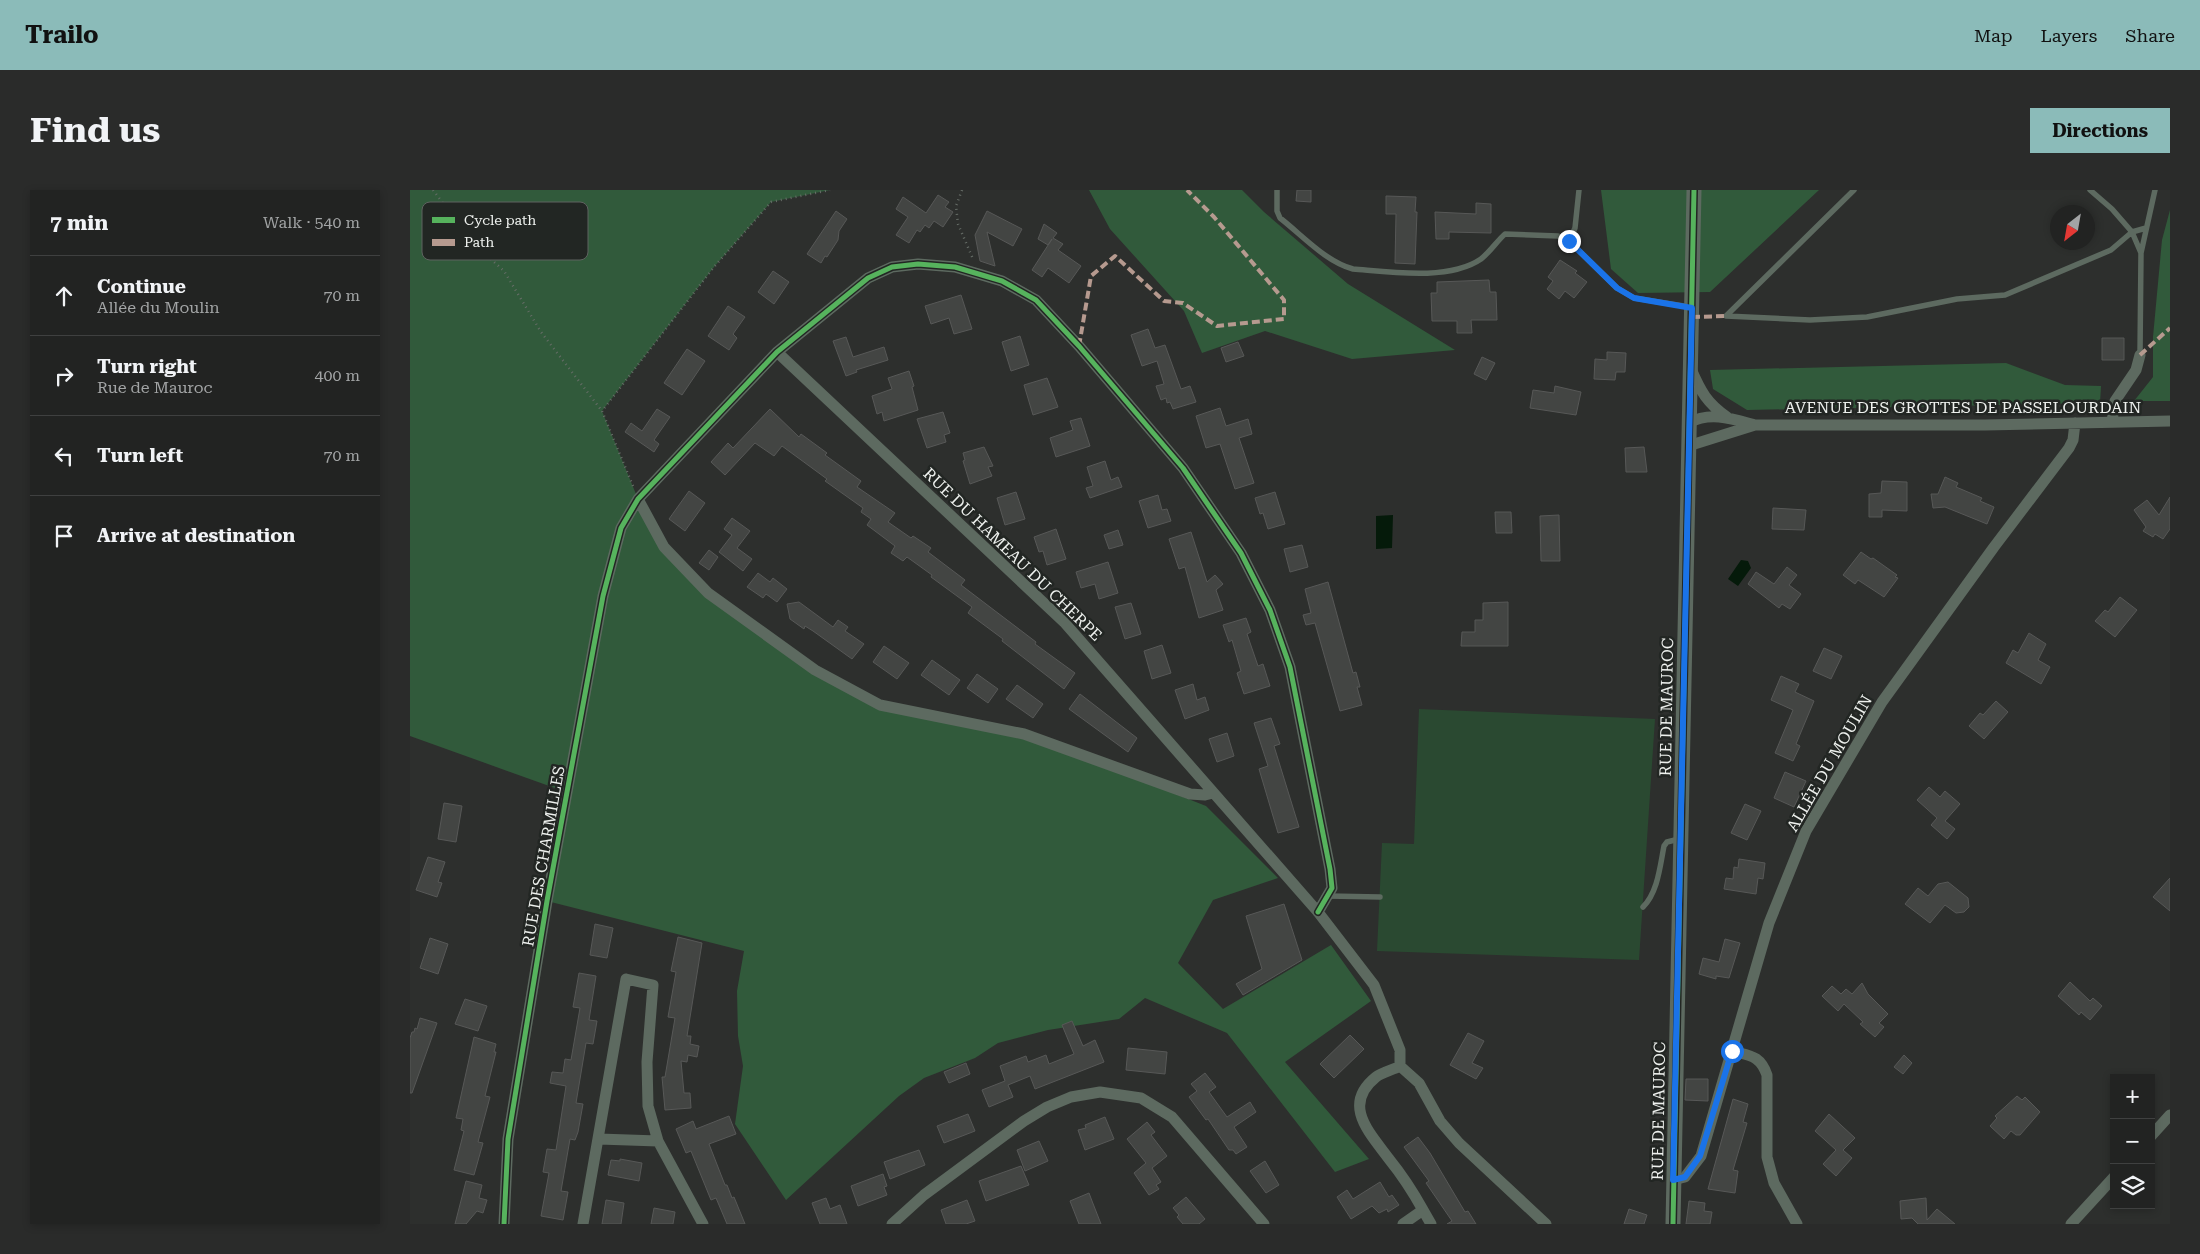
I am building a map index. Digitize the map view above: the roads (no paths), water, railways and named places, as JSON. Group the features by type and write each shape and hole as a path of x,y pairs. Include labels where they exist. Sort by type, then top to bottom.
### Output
{"street":[{"name":"RUE DE MAUROC","path":"1673,1224 1694,190"},
{"path":"1214,793 1205,795 1190,794 1024,734 880,704 815,670 708,593 664,547 638,499 777,352 868,278 892,267 918,264 955,267 1002,281 1036,300 1079,346 1183,468 1241,553 1270,610 1290,667 1330,869 1332,888 1318,912"},
{"name":"RUE DU HAMEAU DU CHERPE","path":"777,352 1064,622 1318,912 1374,985 1400,1050 1400,1066"},
{"path":"2112,422 2115,401 2136,370 2140,356"},
{"name":"AVENUE DES GROTTES DE PASSELOURDAIN","path":"1690,367 1701,391 1713,407 1729,418"},
{"name":"AVENUE DES GROTTES DE PASSELOURDAIN","path":"1689,423 1706,416 1729,418 1756,425 2170,421"},
{"name":"ALLÉE DU MOULIN","path":"1673,1180 1685,1177 1700,1156 1769,924 1806,831 1882,702 1994,547 2069,448 2073,440 2075,423"},
{"name":"AVENUE DES GROTTES DE PASSELOURDAIN","path":"1688,446 1756,425"},
{"name":"RUE DES CHARMILLES","path":"504,1224 508,1139 547,901 597,625 621,528 638,499"},
{"path":"583,1224 626,979 653,984 647,1062 648,1106 658,1141 703,1224"},
{"path":"1732,1051 1756,1057 1764,1066 1767,1075 1768,1157 1774,1183 1797,1224"},
{"path":"1431,1224 1408,1184 1362,1122 1359,1109 1362,1093 1376,1077 1400,1066 1420,1083 1440,1121 1459,1143 1546,1224"},
{"path":"892,1224 924,1196 1032,1116 1070,1097 1100,1092 1140,1098 1172,1117 1264,1224"},
{"path":"2155,1132 2170,1116"},
{"path":"599,1139 658,1141"},
{"path":"2071,1224 2110,1181"},
{"path":"1403,1224 1423,1210"}],"lane":[{"path":"1277,190 1277,211 1280,218 1324,254 1343,267 1353,270 1439,272 1457,270 1482,258 1505,234 1558,236 1569,241 1617,288 1634,298 1692,308"},
{"path":"1569,241 1575,228 1579,190"},
{"path":"1854,190 1726,316 1810,320 1867,317 1958,299 2005,295 2111,250 2132,232 2146,228"},
{"path":"2090,190 2112,209 2132,232 2141,253"},
{"path":"2140,356 2141,253 2155,190"},
{"path":"1643,907 1649,901 1654,891 1664,846 1667,842 1681,839"},
{"path":"1328,896 1380,897"}]}
